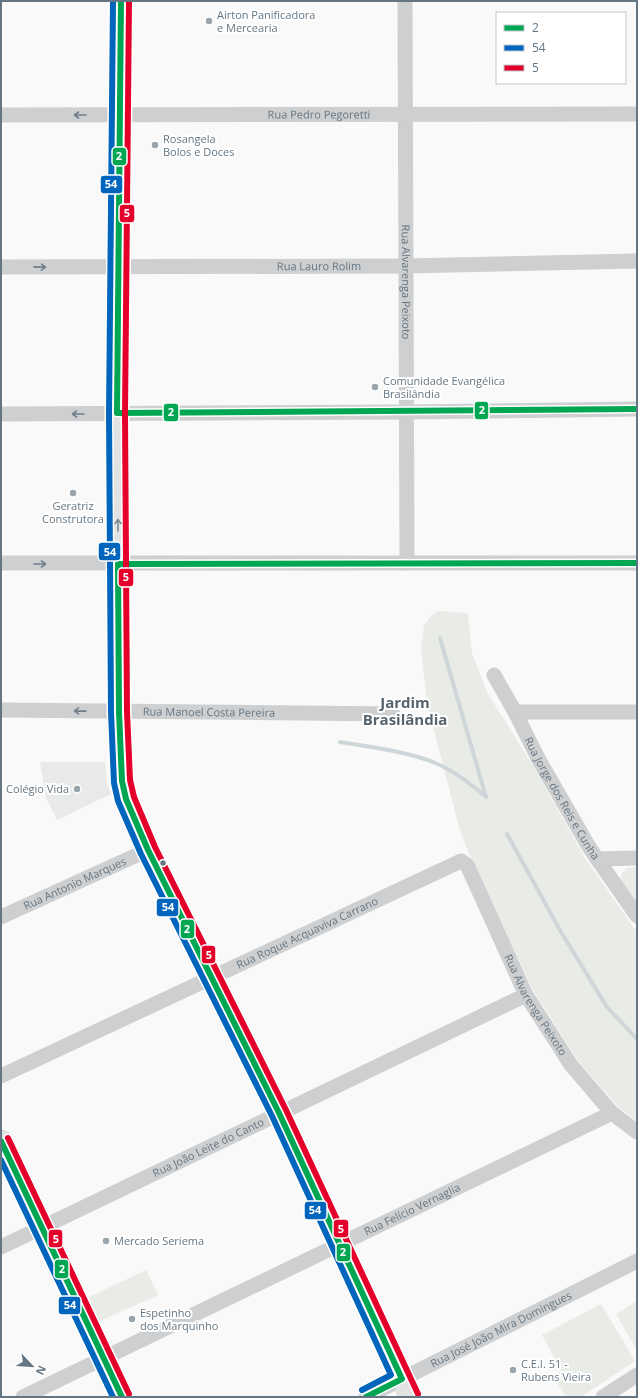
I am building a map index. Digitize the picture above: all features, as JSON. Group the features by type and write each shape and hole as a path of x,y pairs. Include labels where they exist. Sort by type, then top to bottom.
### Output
{"street":[{"path":"121,1 117,413 119,712 122,780 126,799 148,850 278,1113 407,1388"},
{"name":"Rua Alvarenga Peixoto","path":"405,1 406,563"},
{"name":"Rua Pedro Pegoretti","path":"1,115 405,116 637,114"},
{"name":"Rua Lauro Rolim","path":"1,267 118,268 406,266 637,261"},
{"path":"1,414 637,409"},
{"path":"1,563 637,563"},
{"name":"Rua Jorge dos Reis e Cunha","path":"494,675 515,712 538,760 597,859 637,916"},
{"name":"Rua Manoel Costa Pereira","path":"1,710 393,714"},
{"path":"515,712 637,712"},
{"name":"Rua Antonio Marques","path":"1,917 148,850"},
{"path":"597,859 637,858"},
{"name":"Rua Alvarenga Peixoto","path":"461,861 467,865 526,995 571,1065 612,1113 637,1132"},
{"name":"Rua Roque Acquaviva Carrano","path":"1,1076 461,861"},
{"name":"Rua João Leite do Canto","path":"1,1247 526,995"},
{"name":"Rua Felício Vernaglia","path":"23,1397 612,1113"},
{"path":"1,1141 122,1397"},
{"name":"Rua José João Mira Domingues","path":"366,1397 407,1388 637,1261"},
{"path":"603,1397 637,1375"}],"shaded area":[{"path":"438,611 468,613 472,653 488,694 532,764 585,858 637,932 637,1121 618,1107 579,1062 534,992 480,879 460,831 427,703 421,649 424,626 430,617"},
{"name":"Colégio Vida","path":"40,762 105,762 107,784 111,794 57,820 46,798"},
{"path":"637,867 637,908 620,880 622,873 627,868"},
{"path":"146,1270 158,1295 98,1322 87,1298"},
{"path":"637,1301 637,1350 616,1314"},
{"path":"601,1304 635,1361 581,1397 566,1397 554,1377 561,1370 542,1335"}],"waterway":[{"path":"440,638 486,797"},
{"path":"340,742 391,750 429,760 458,775 486,797"},
{"path":"507,834 561,932 607,1007 637,1039"}],"transit line":[{"name":"54","path":"113,1 109,413 111,712 114,783 118,801 141,854 272,1116 391,1375 362,1390"},
{"name":"2","path":"121,1 117,413 637,409"},
{"name":"5","path":"129,1 125,413 127,712 130,780 134,797 155,847 286,1110 418,1394"},
{"name":"2","path":"366,1397 402,1379 279,1113 148,850 126,799 122,781 119,712 118,564 637,563"},
{"name":"5","path":"8,1138 129,1394"},
{"name":"2","path":"1,1141 122,1397"},
{"name":"54","path":"1,1160 113,1397"}],"place":[{"name":"Airton Panificadora e Mercearia","path":"209,21"},
{"name":"Rosangela Bolos e Doces","path":"155,145"},
{"name":"Comunidade Evangélica Brasilândia","path":"375,387"},
{"name":"Geratriz Construtora","path":"73,493"},
{"name":"Colégio Vida","path":"77,789"},
{"name":"Mercado Seriema","path":"106,1241"},
{"name":"Espetinho dos Marquinho","path":"132,1319"},
{"name":"C.E.I. 51 - Rubens Vieira","path":"513,1370"}],"district":[{"name":"Jardim Brasilândia","path":"405,712"}]}
